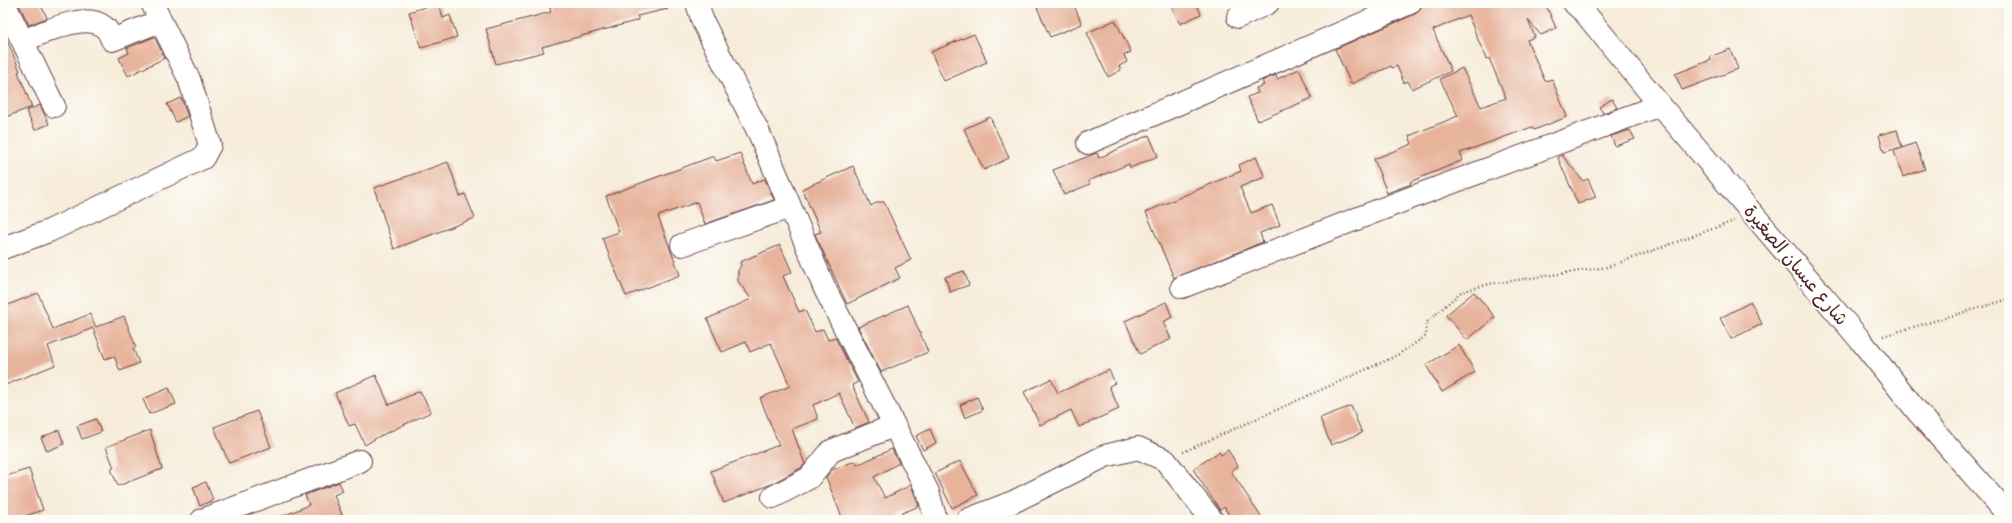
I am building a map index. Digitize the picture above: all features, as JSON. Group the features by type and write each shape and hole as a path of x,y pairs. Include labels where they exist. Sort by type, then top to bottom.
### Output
{"street":[{"path":"4,3 54,106"},
{"path":"697,3 703,22 759,133 825,289 893,426 928,492 936,520"},
{"path":"1238,17 1268,3"},
{"path":"1088,143 1410,3"},
{"name":"شارع عبسان الصغيرة","path":"1578,6 1660,105 1862,342 1917,411 2009,516"},
{"path":"3,248 49,231 203,158 210,144 189,79 156,12 112,40 105,27 91,21 67,23 23,42"},
{"path":"1182,287 1412,197 1660,105"},
{"path":"682,245 790,207"},
{"path":"773,497 809,478 831,451 893,426"},
{"path":"967,520 1013,502 1105,456 1138,448 1165,460 1212,520"},
{"path":"202,520 360,461"}],"path":[{"path":"1165,460 1396,356 1426,336 1427,322 1461,292 1489,284 1608,267 1753,214"},
{"path":"1862,342 2009,299"}],"building":[{"path":"18,3 40,3 47,18 29,25"},
{"path":"439,3 443,18 450,15 457,37 421,48 409,12"},
{"path":"557,3 667,3 668,9 637,16 639,20 542,47 544,52 496,64 486,29 551,12 549,5"},
{"path":"1035,3 1073,3 1082,24 1050,37"},
{"path":"1170,3 1196,3 1201,14 1180,24"},
{"path":"1422,3 1545,3 1556,28 1541,35 1528,20 1535,37 1527,40 1545,81 1552,79 1567,117 1534,130 1532,127 1460,153 1463,160 1410,182 1411,184 1387,193 1374,159 1412,144 1409,136 1458,116 1440,79 1462,68 1481,107 1506,98 1489,58 1486,59 1468,15 1433,30 1451,71 1412,89 1408,81 1404,83 1397,66 1392,68 1391,66 1351,84 1335,49 1415,14 1420,10"},
{"path":"1115,20 1131,52 1124,55 1127,62 1119,66 1121,70 1108,77 1087,33"},
{"path":"3,31 20,71 18,72 32,107 3,118"},
{"path":"974,34 987,62 944,81 931,52"},
{"path":"154,37 165,58 128,76 119,58 129,53 127,48"},
{"path":"1730,49 1738,69 1682,90 1675,74 1711,60 1710,57"},
{"path":"1299,69 1312,98 1258,121 1247,97 1258,93 1256,88 1264,85 1262,81 1276,75 1277,79"},
{"path":"181,98 188,116 176,122 167,104"},
{"path":"1612,99 1617,108 1603,113 1599,107"},
{"path":"40,105 49,124 35,130 26,111"},
{"path":"990,117 1009,158 984,170 964,129"},
{"path":"1630,130 1635,139 1615,146 1611,136"},
{"path":"1897,130 1902,147 1884,152 1879,135"},
{"path":"1149,135 1158,156 1130,168 1129,164 1088,181 1090,184 1064,195 1053,170 1097,153 1099,158"},
{"path":"1915,143 1925,169 1903,177 1894,151"},
{"path":"740,153 752,184 765,179 774,200 705,224 697,202 658,216 680,275 626,296 602,238 619,232 606,196 714,156 716,161"},
{"path":"1562,155 1583,181 1588,179 1596,197 1578,204 1558,158"},
{"path":"1256,157 1265,177 1240,187 1251,213 1272,205 1280,225 1260,233 1263,242 1174,278 1146,212 1241,171 1239,165"},
{"path":"448,162 460,196 465,194 475,218 394,249 374,188"},
{"path":"853,166 871,206 878,202 884,202 911,260 895,268 900,278 847,304 815,234 821,232 802,189"},
{"path":"780,245 792,272 783,276 799,312 805,310 815,332 823,329 828,340 835,337 858,382 852,385 869,422 855,428 839,393 813,405 818,419 792,429 805,464 801,468 769,485 724,503 711,471 779,445 760,398 790,386 771,343 750,352 746,342 722,352 707,319 751,299 738,281 738,270 741,266 740,262"},
{"path":"964,271 969,285 950,292 945,277"},
{"path":"1474,292 1495,317 1467,340 1446,315"},
{"path":"38,293 53,329 90,314 96,327 124,316 136,347 133,348 139,363 120,371 114,356 105,359 93,328 48,346 55,365 3,386 3,307"},
{"path":"1166,302 1172,317 1163,322 1171,339 1140,354 1125,321"},
{"path":"1751,302 1762,324 1731,339 1720,318"},
{"path":"908,305 928,352 881,372 858,327"},
{"path":"1459,345 1475,372 1442,392 1426,365"},
{"path":"1109,370 1115,383 1109,386 1119,409 1079,427 1071,410 1040,425 1024,392 1051,379 1058,393"},
{"path":"376,375 389,405 420,391 431,412 378,437 365,445 355,424 349,426 335,393"},
{"path":"169,388 176,404 149,414 143,399"},
{"path":"977,397 983,410 965,418 960,405"},
{"path":"1351,406 1362,433 1331,445 1320,418"},
{"path":"257,411 271,447 229,463 214,427"},
{"path":"96,419 101,432 82,439 77,426"},
{"path":"930,429 936,443 923,450 916,436"},
{"path":"59,430 64,444 47,451 41,438"},
{"path":"150,430 162,469 118,486 111,469 114,468 106,447"},
{"path":"892,449 899,463 874,477 885,498 911,485 919,506 900,514 902,520 843,520 826,477 832,470 855,461 857,465"},
{"path":"1228,450 1238,466 1231,471 1263,520 1232,520 1224,507 1220,510 1193,469 1219,452 1221,455"},
{"path":"960,461 978,495 952,508 935,473"},
{"path":"29,469 43,510 13,520 7,520 3,509 3,477"},
{"path":"206,482 213,500 200,506 193,487"},
{"path":"339,482 343,491 334,495 342,515 329,520 274,520 309,505 305,495"}]}
